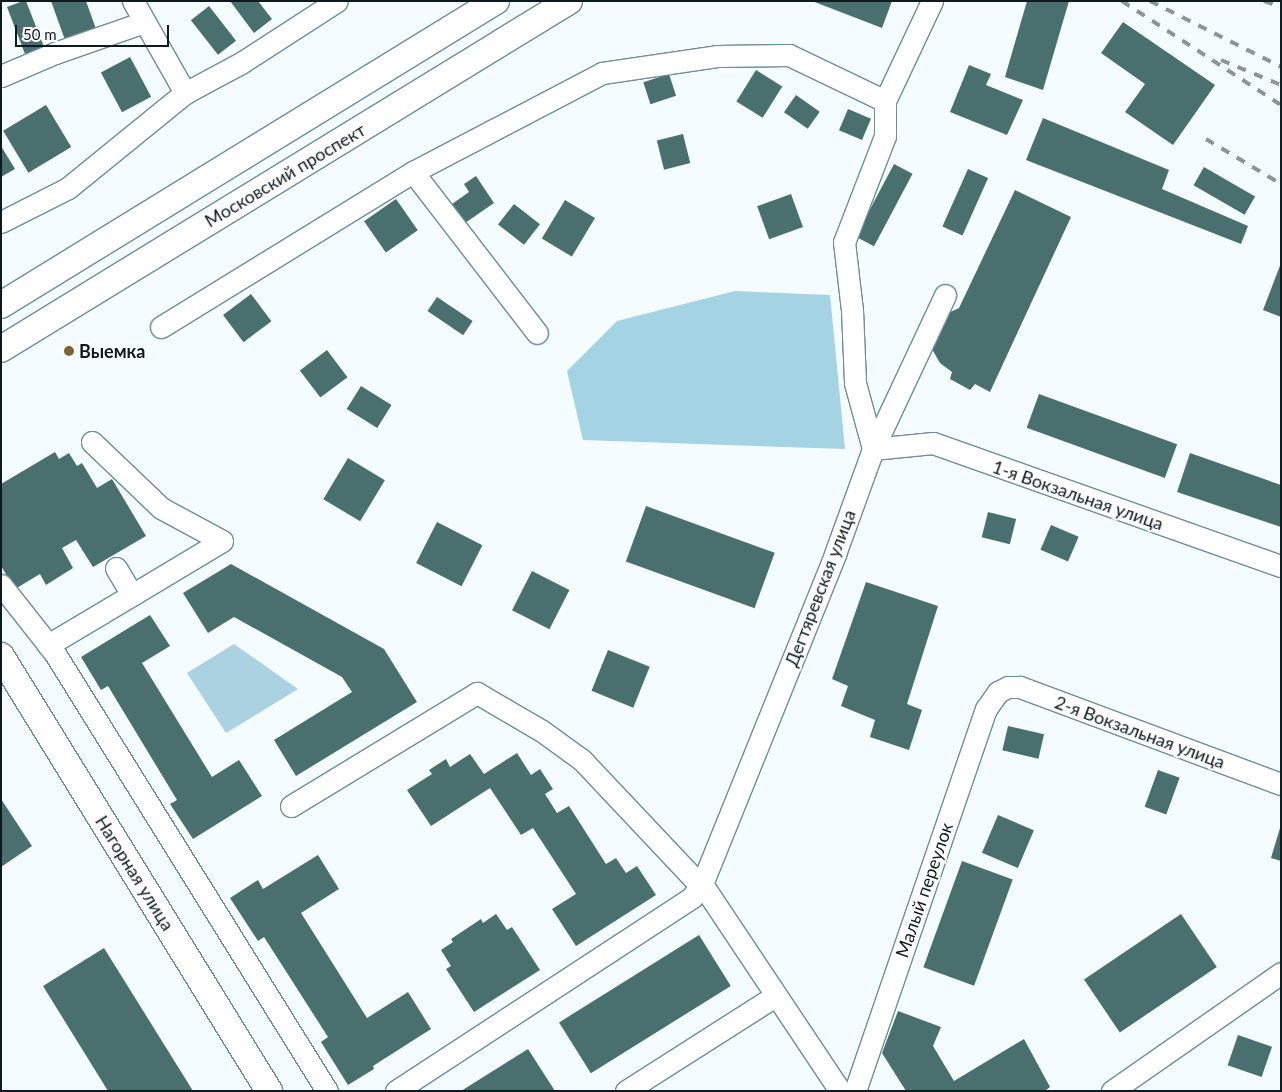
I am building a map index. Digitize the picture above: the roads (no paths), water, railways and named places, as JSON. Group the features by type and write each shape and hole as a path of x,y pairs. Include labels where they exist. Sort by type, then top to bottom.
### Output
{"main road":[{"name":"Московский проспект","path":"1,305 496,1"},
{"name":"Московский проспект","path":"1,349 569,1"},
{"name":"Нагорная улица","path":"1,656 269,1091"}],"street":[{"path":"133,1 185,93"},
{"path":"1,222 68,188 185,93 241,64 307,10 336,1"},
{"path":"873,449 855,383 852,310 844,242 885,136 885,101 932,1"},
{"path":"1,76 55,53 144,22"},
{"path":"161,326 413,172 602,73 717,56 789,55 885,101"},
{"path":"413,172 537,333"},
{"name":"Дегтяревская улица","path":"701,884 835,554 873,449 945,295"},
{"path":"48,645 222,541 161,508 92,442"},
{"name":"1-я Вокзальная улица","path":"873,449 934,443 1281,566"},
{"path":"116,568 132,595"},
{"path":"3,593 48,645 327,1091"},
{"name":"2-я Вокзальная улица","path":"998,692 1008,687 1020,687 1281,784"},
{"name":"Малый переулок","path":"855,1091 986,709 998,692"},
{"path":"291,806 477,693 542,731 582,760 701,884 840,1091"},
{"path":"396,1091 692,897 701,884"},
{"path":"1112,1091 1281,973"},
{"path":"626,1091 776,996"}],"railway":[{"path":"1122,1 1281,105"},
{"path":"1150,1 1281,67"},
{"path":"1264,1 1281,7"},
{"path":"1221,60 1281,85"},
{"path":"1206,139 1281,184"}],"place":[{"name":"Выемка","path":"69,351"}]}
